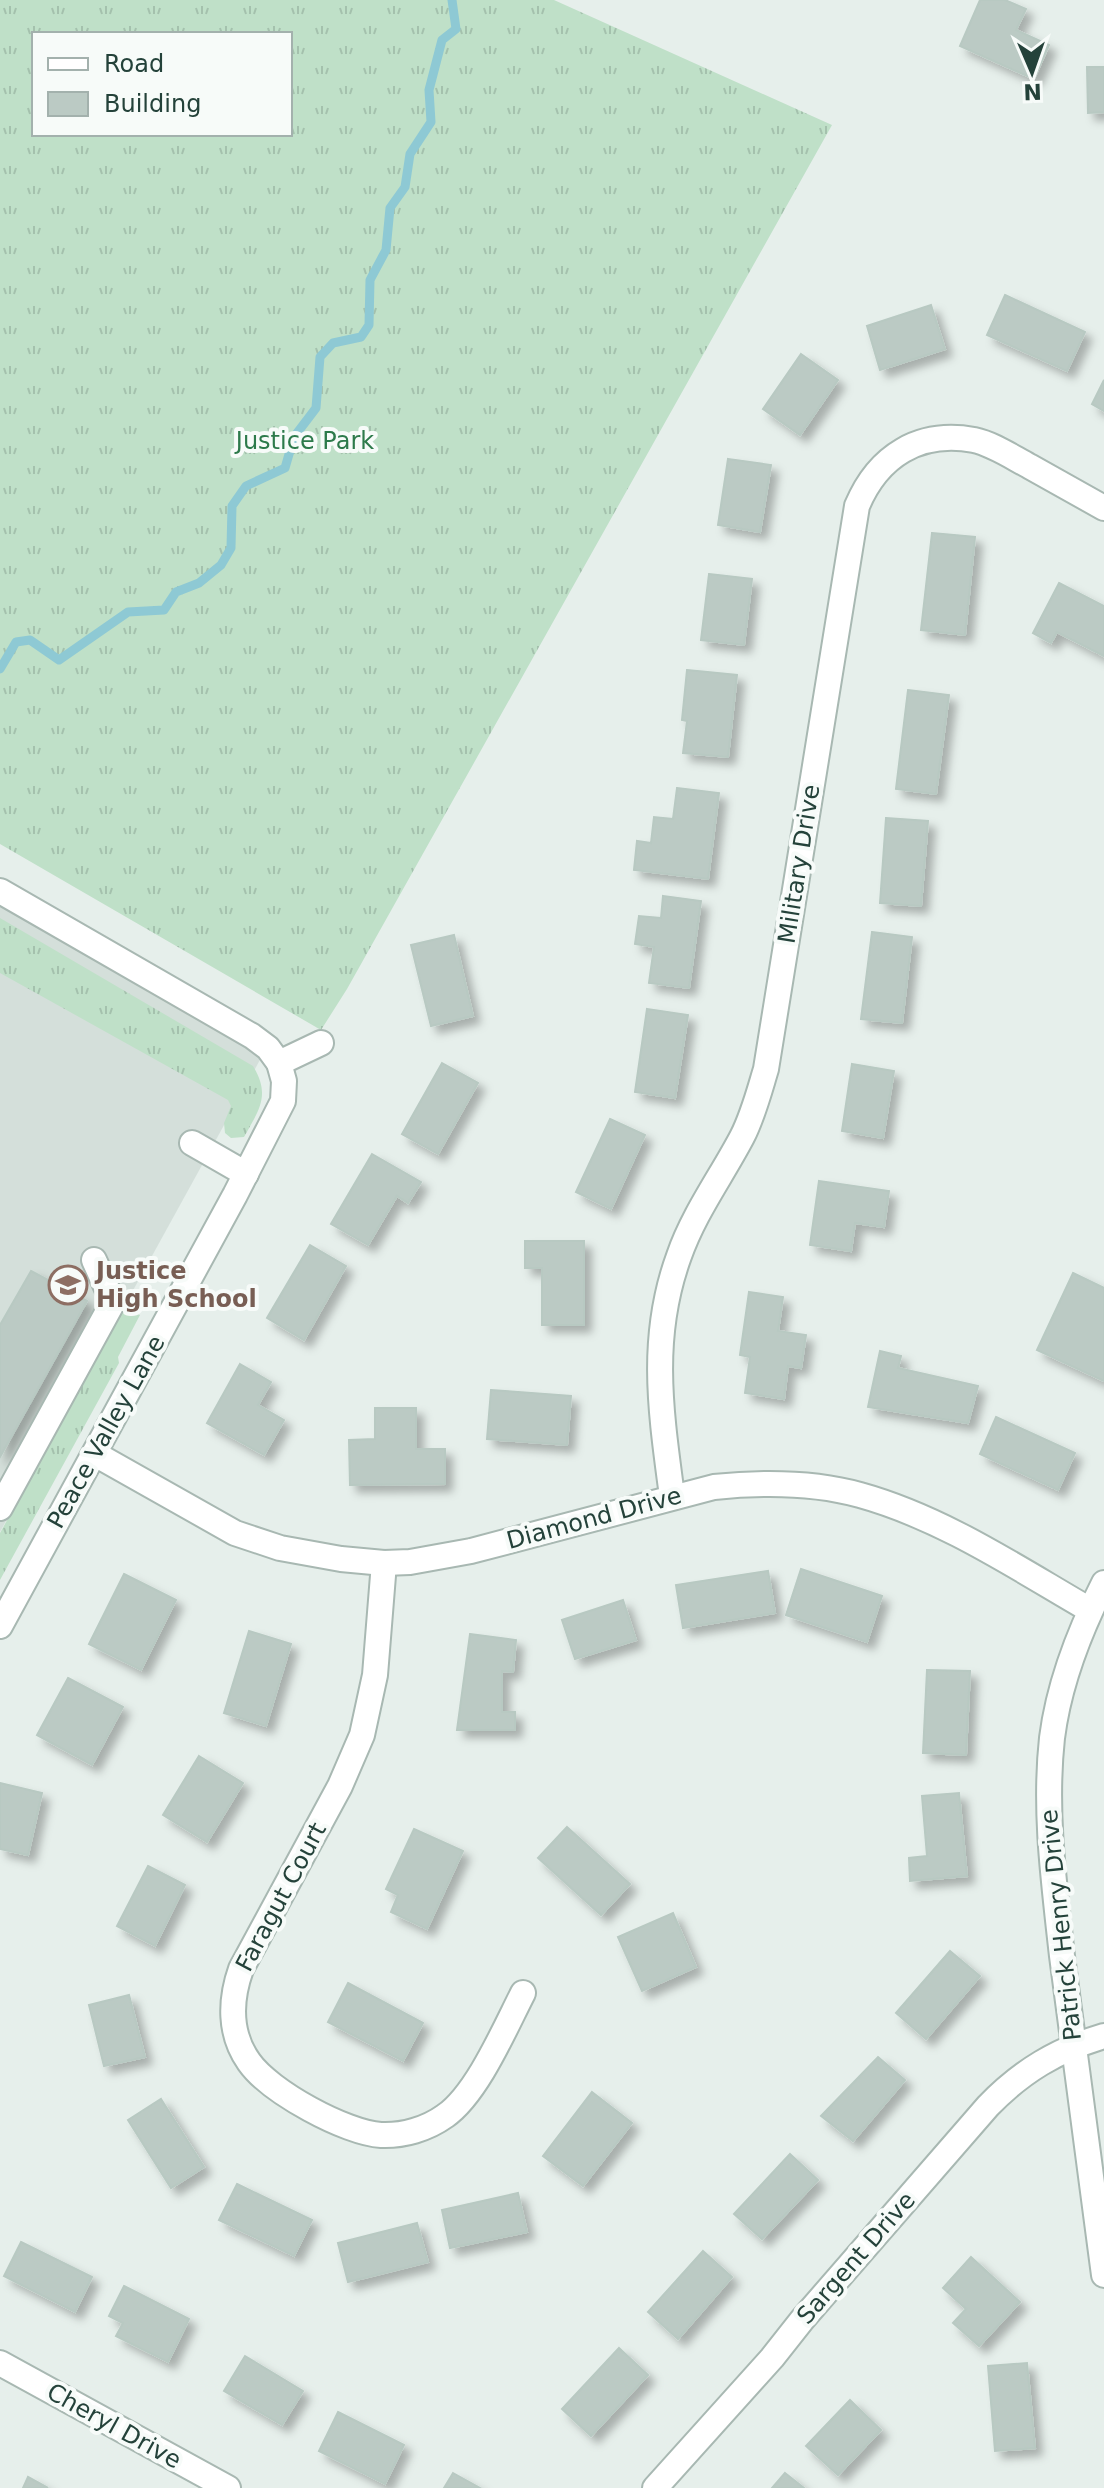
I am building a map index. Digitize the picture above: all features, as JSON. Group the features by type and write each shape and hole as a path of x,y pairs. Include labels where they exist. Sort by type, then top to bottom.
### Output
{"street":[{"name":"Military Drive","path":"672,1496 659,1394 660,1350 667,1298 679,1255 702,1205 742,1136 766,1069 857,506 866,484 880,466 898,452 921,442 944,438 975,441 998,449 1104,508"},
{"path":"0,891 252,1036 268,1048 279,1063 321,1043"},
{"name":"Peace Valley Lane","path":"0,1626 283,1101 284,1081 279,1063"},
{"path":"192,1143 246,1174"},
{"path":"0,1508 113,1302 94,1260"},
{"name":"Diamond Drive","path":"95,1454 235,1533 280,1548 384,1563 410,1562 471,1551 672,1496 749,1483 807,1485 859,1495 919,1515 1090,1610"},
{"name":"Faragut Court","path":"384,1563 375,1675 362,1735 340,1786 241,1969 234,1990 233,2018 237,2037 249,2062 263,2078 292,2098 344,2125 379,2135 402,2135 442,2119 456,2108 483,2069 523,1993"},
{"name":"Patrick Henry Drive","path":"1104,1583 1070,1657 1053,1734 1049,1775 1049,1840 1104,2275"},
{"name":"Sargent Drive","path":"655,2488 772,2358 988,2106 1012,2082 1041,2061 1104,2036"},
{"name":"Cheryl Drive","path":"0,2363 228,2488"}],"shaded area":[{"name":"Justice High School","path":"0,881 272,1038 0,1532"}],"green space":[{"name":"Justice Park","path":"0,0 554,0 832,125 347,989 321,1030 0,844"},
{"path":"0,918 253,1066 261,1086 261,1102 244,1137 231,1138 225,1133 224,1123 231,1106 228,1100 0,973"},
{"path":"125,1307 140,1315 118,1357 119,1363 0,1580 0,1533"}],"building":[{"path":"980,0 1005,0 1026,9 1016,30 1049,45 1034,79 960,46"},
{"path":"1087,67 1104,67 1104,112 1088,113"},
{"path":"1005,295 1085,332 1067,371 987,335"},
{"path":"931,305 945,349 880,370 867,326"},
{"path":"801,354 838,380 800,435 763,409"},
{"path":"1104,380 1104,411 1092,404"},
{"path":"728,459 771,465 760,532 718,525"},
{"path":"932,533 975,537 965,635 921,630"},
{"path":"709,574 752,579 744,645 701,640"},
{"path":"1059,583 1104,606 1104,656 1057,632 1051,643 1033,633"},
{"path":"687,670 737,675 728,757 683,753 687,721 682,720"},
{"path":"908,690 949,695 936,794 896,789"},
{"path":"677,788 719,793 708,879 634,870 637,841 651,843 654,817 673,819"},
{"path":"886,818 928,821 921,906 880,903"},
{"path":"663,896 701,901 689,988 649,983 654,947 635,944 639,916 661,918"},
{"path":"872,932 912,937 902,1023 861,1019"},
{"path":"454,935 473,1016 431,1026 411,945"},
{"path":"647,1009 688,1015 675,1098 635,1092"},
{"path":"442,1063 478,1083 438,1154 402,1134"},
{"path":"852,1064 894,1071 883,1138 842,1131"},
{"path":"610,1119 645,1135 611,1209 576,1192"},
{"path":"372,1154 421,1182 408,1203 397,1196 368,1245 331,1224"},
{"path":"819,1181 889,1191 884,1227 855,1223 851,1251 810,1245"},
{"path":"525,1241 584,1241 584,1325 542,1325 542,1268 525,1268"},
{"path":"310,1245 346,1266 304,1340 267,1318"},
{"path":"31,1271 87,1301 0,1457 0,1325"},
{"path":"1073,1273 1104,1288 1104,1381 1037,1350"},
{"path":"749,1292 783,1297 778,1331 806,1335 801,1368 788,1366 784,1399 745,1393 750,1357 740,1355"},
{"path":"880,1351 901,1356 898,1368 978,1386 968,1423 868,1407"},
{"path":"240,1364 271,1382 258,1405 284,1420 264,1455 207,1423"},
{"path":"491,1390 571,1396 567,1445 487,1439"},
{"path":"375,1408 416,1408 416,1449 445,1449 445,1484 350,1485 349,1440 375,1439"},
{"path":"996,1417 1075,1453 1058,1490 980,1454"},
{"path":"801,1569 882,1596 867,1642 786,1615"},
{"path":"768,1571 775,1613 683,1628 676,1585"},
{"path":"124,1574 176,1600 141,1670 89,1644"},
{"path":"623,1600 636,1640 575,1659 562,1620"},
{"path":"249,1631 291,1644 266,1726 224,1713"},
{"path":"470,1634 516,1640 513,1672 502,1671 502,1712 515,1712 515,1730 457,1730"},
{"path":"927,1670 970,1671 966,1755 923,1753"},
{"path":"68,1678 123,1707 92,1765 37,1735"},
{"path":"199,1756 243,1783 207,1842 163,1815"},
{"path":"0,1783 42,1793 28,1855 0,1849"},
{"path":"959,1793 967,1876 910,1881 909,1858 927,1856 922,1796"},
{"path":"567,1827 630,1884 601,1915 538,1858"},
{"path":"414,1829 463,1851 427,1929 391,1912 398,1895 386,1889"},
{"path":"148,1866 185,1885 155,1946 117,1926"},
{"path":"673,1913 696,1967 642,1991 618,1937"},
{"path":"950,1951 980,1976 926,2039 896,2013"},
{"path":"348,1983 423,2023 403,2061 328,2022"},
{"path":"129,1995 145,2057 104,2066 89,2005"},
{"path":"878,2057 905,2080 853,2141 821,2116"},
{"path":"592,2092 632,2123 583,2186 543,2156"},
{"path":"161,2099 204,2167 171,2188 128,2120"},
{"path":"790,2154 818,2180 762,2239 734,2214"},
{"path":"237,2184 312,2220 294,2256 219,2220"},
{"path":"518,2193 527,2232 450,2248 442,2210"},
{"path":"417,2223 428,2262 348,2282 338,2243"},
{"path":"21,2242 92,2277 75,2312 4,2276"},
{"path":"703,2251 732,2277 678,2339 648,2312"},
{"path":"971,2257 1020,2302 979,2346 953,2323 966,2309 943,2288"},
{"path":"124,2286 189,2319 168,2362 116,2336 123,2323 109,2316"},
{"path":"619,2348 648,2375 591,2436 562,2409"},
{"path":"245,2356 303,2391 282,2425 224,2391"},
{"path":"1027,2363 1035,2448 995,2451 988,2366"},
{"path":"850,2400 881,2430 838,2475 806,2446"},
{"path":"338,2412 404,2445 385,2484 319,2451"},
{"path":"453,2473 480,2488 444,2488"},
{"path":"785,2473 804,2488 772,2488"},
{"path":"28,2477 48,2488 23,2488"}],"waterway":[{"path":"0,669 16,642 30,640 59,660 128,612 164,610 176,592 199,583 221,565 231,548 232,506 246,486 285,468 294,437 316,408 320,357 333,343 361,337 369,325 370,280 386,250 390,208 405,187 410,154 431,122 429,90 442,40 456,29 452,0"}],"place":[{"name":"Justice High School","path":"68,1285"}]}
